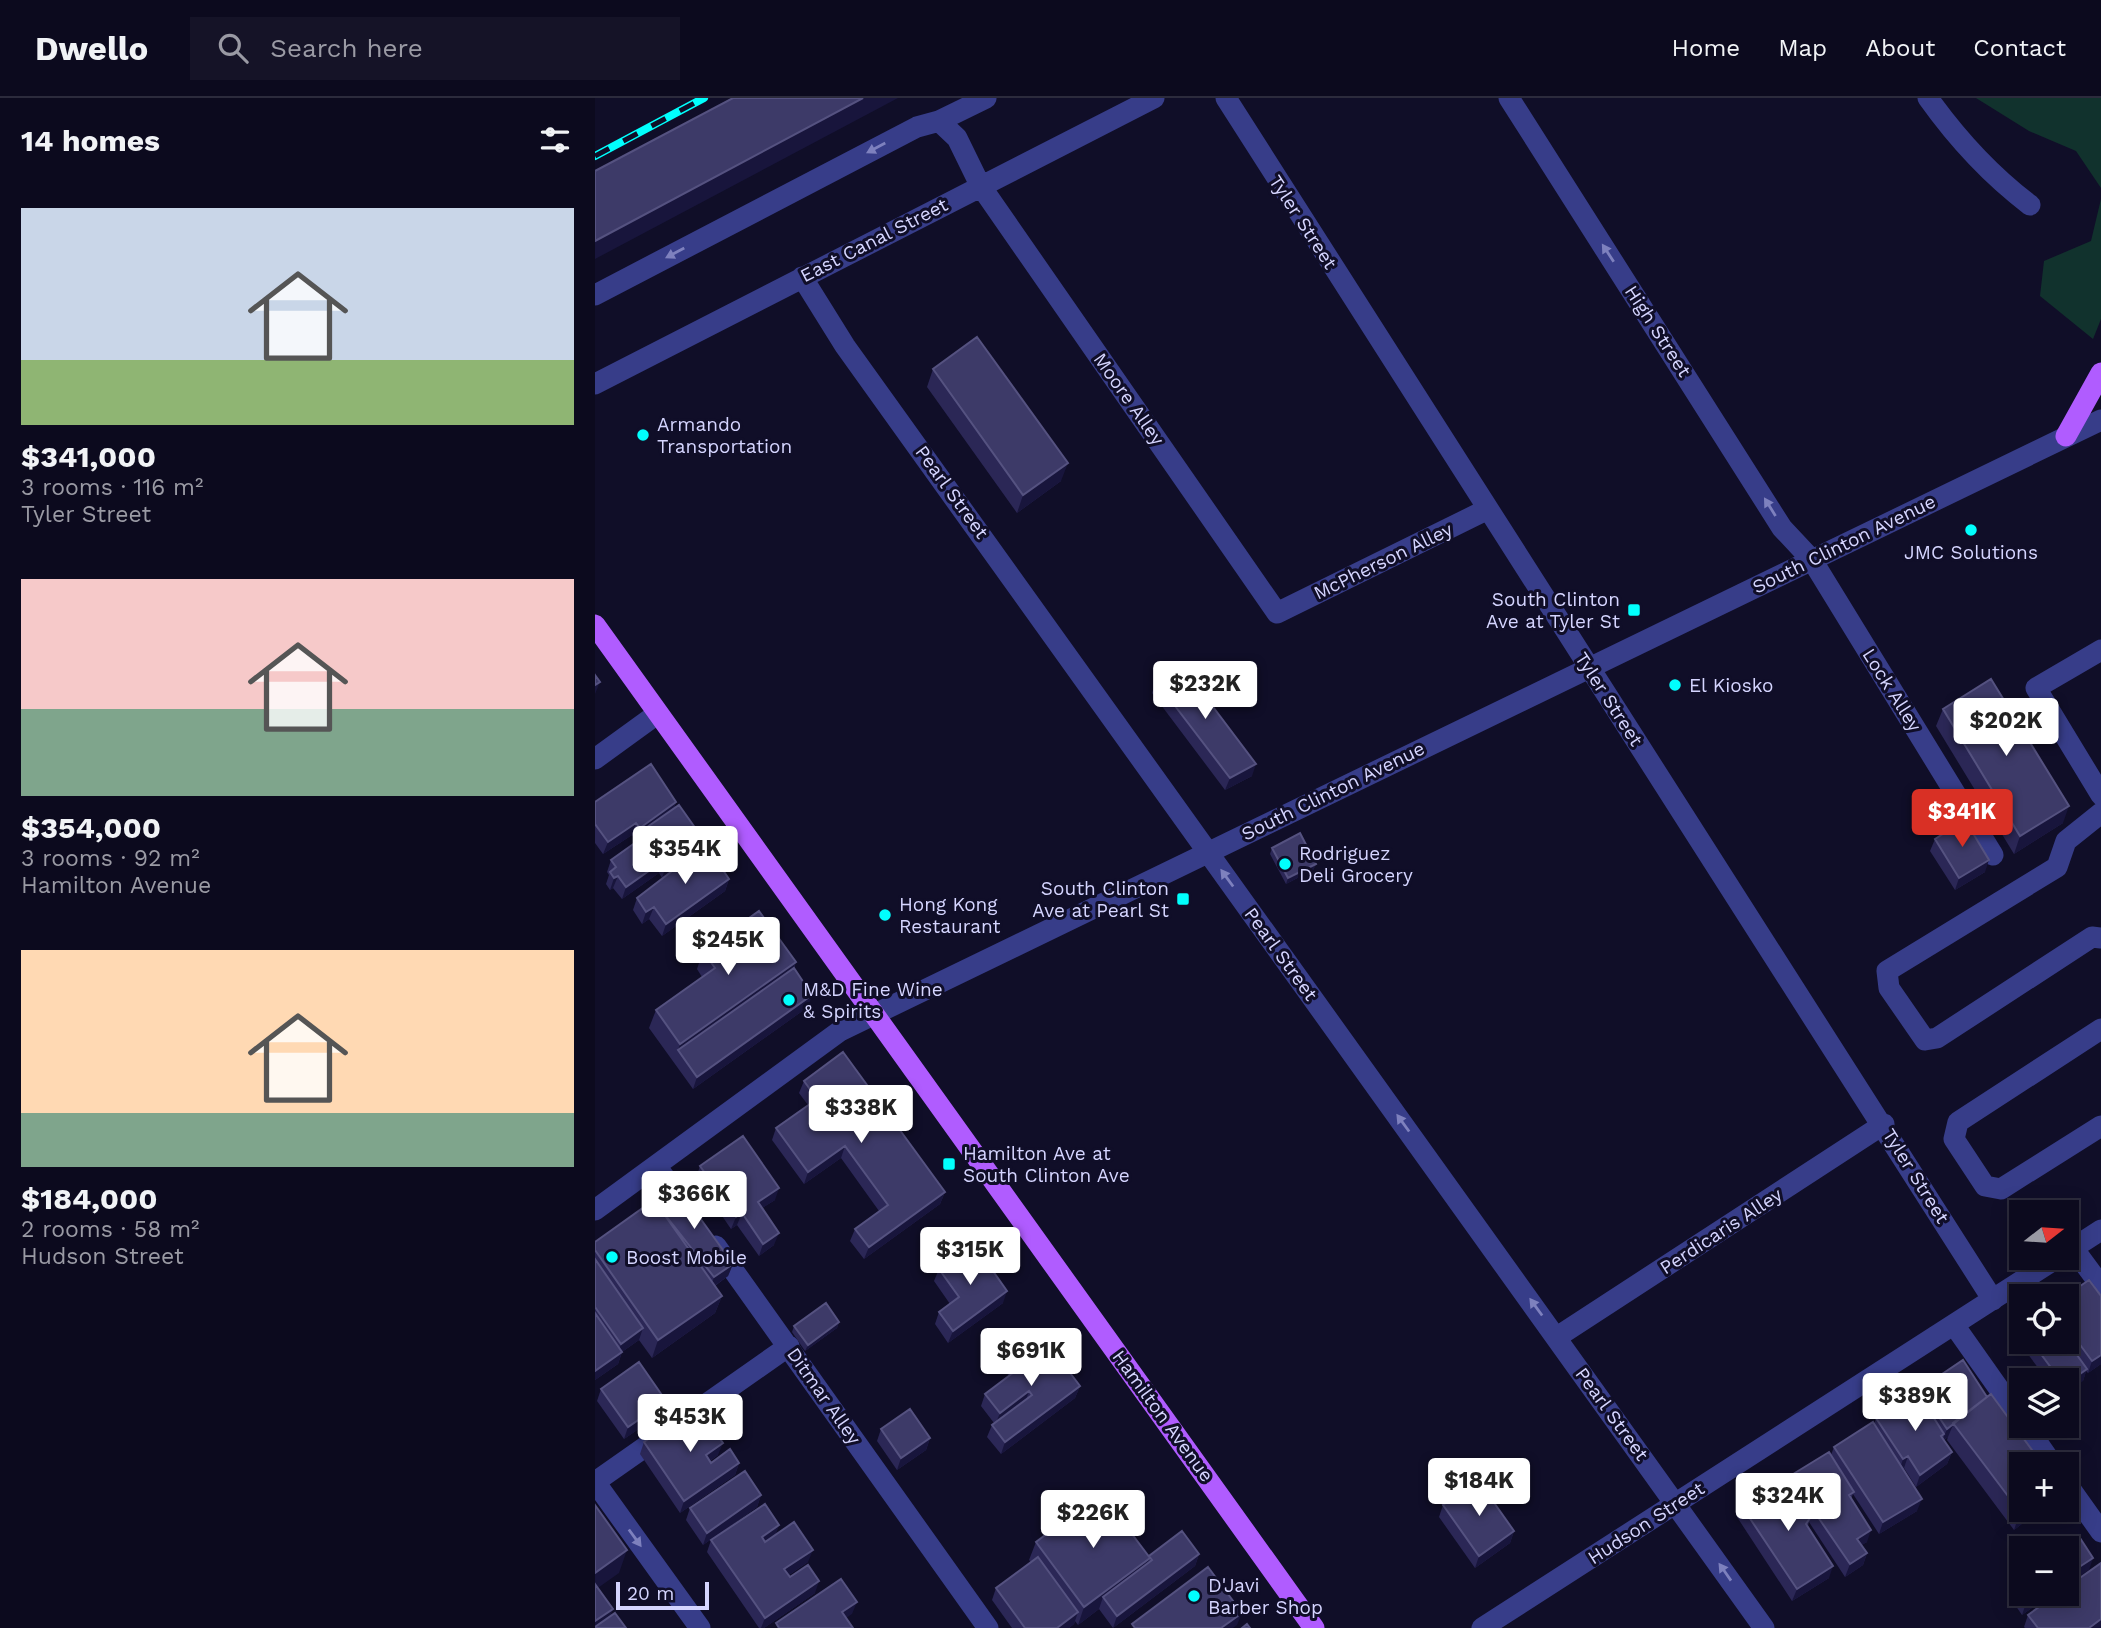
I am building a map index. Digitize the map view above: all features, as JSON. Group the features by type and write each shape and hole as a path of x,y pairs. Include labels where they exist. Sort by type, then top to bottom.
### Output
{"main road":[{"path":"2066,436 2101,373"},
{"name":"Hamilton Avenue","path":"595,625 1314,1628"}],"street":[{"path":"595,295 917,127 939,121 986,98"},
{"name":"East Canal Street","path":"595,382 980,185 1130,103 1154,98"},
{"name":"Tyler Street","path":"1226,98 1588,668 1884,1124 1993,1300"},
{"name":"High Street","path":"1509,98 1783,528 1812,560"},
{"path":"1928,98 1967,150 1996,179 2030,205"},
{"name":"Moore Alley","path":"939,121 957,138 980,185 1277,613"},
{"name":"Pearl Street","path":"802,277 845,346 1677,1503 1764,1628"},
{"name":"South Clinton Avenue","path":"595,1210 837,1033 2101,420"},
{"name":"McPherson Alley","path":"1277,613 1488,509"},
{"name":"Lock Alley","path":"1812,560 1993,855"},
{"path":"2101,650 2036,688 2101,795"},
{"path":"595,759 657,714"},
{"path":"2101,813 2066,841 2057,867 1887,971 1889,988 1925,1040 1937,1038 2092,937 2101,938"},
{"path":"2101,1028 1958,1122 1954,1139 1985,1186 2001,1189 2101,1126"},
{"name":"Perdicaris Alley","path":"1557,1338 1884,1124"},
{"name":"Ditmar Alley","path":"656,1166 789,1346 988,1628"},
{"name":"Hudson Street","path":"2079,1244 2101,1230"},
{"path":"2079,1265 2101,1286"},
{"name":"Hudson Street","path":"1482,1628 2040,1270"},
{"path":"1954,1325 2009,1403"},
{"path":"699,1628 595,1482 789,1346"},
{"path":"2079,1501 2101,1532"}],"green space":[{"path":"1976,98 2101,98 2101,188 2076,151 2029,131"},
{"path":"2101,199 2101,319 2093,339 2040,296 2044,261 2091,241"}],"building":[{"path":"733,98 863,98 595,241 595,171"},
{"path":"977,337 1068,463 1023,495 933,369"},
{"path":"1180,663 1256,764 1230,778 1156,681"},
{"path":"1991,679 2069,806 2020,836 1943,709"},
{"path":"651,764 676,802 640,828 636,823 608,842 595,824 595,802"},
{"path":"679,805 703,839 666,866 663,861 626,887 618,876 614,878 610,872 616,867 611,860 646,835 643,830"},
{"path":"1965,820 1989,860 1959,878 1935,839"},
{"path":"1300,833 1316,864 1288,878 1272,848"},
{"path":"706,845 729,879 666,924 654,907 646,912 637,898"},
{"path":"759,911 796,962 680,1044 656,1010 715,968 703,951"},
{"path":"794,968 812,995 697,1077 678,1050"},
{"path":"843,1052 945,1192 869,1247 855,1229 888,1205 845,1146 808,1172 776,1128 817,1099 804,1081"},
{"path":"743,1136 779,1188 758,1202 779,1233 763,1244 742,1213 736,1217 700,1166"},
{"path":"677,1186 733,1264 714,1277 655,1202"},
{"path":"654,1200 722,1296 658,1340 595,1250 595,1242"},
{"path":"974,1244 1007,1291 953,1331 939,1312 959,1297 939,1269"},
{"path":"595,1259 643,1328 621,1344 595,1307"},
{"path":"2089,1280 2101,1296 2101,1355 2092,1361 2079,1343 2079,1287"},
{"path":"826,1303 839,1322 808,1345 794,1326"},
{"path":"595,1313 622,1352 595,1371"},
{"path":"1042,1336 1080,1386 1005,1442 992,1425 1032,1395 1029,1391 1000,1413 985,1394 1018,1369 1011,1360"},
{"path":"2041,1354 2076,1354 2087,1369 2079,1375 2079,1368 2051,1368"},
{"path":"1963,1360 1987,1397 1947,1429 1920,1389"},
{"path":"639,1362 666,1401 628,1427 601,1389"},
{"path":"1918,1393 1952,1452 1920,1475 1908,1456 1903,1459 1876,1418"},
{"path":"1991,1394 2009,1419 2009,1438 2023,1438 2033,1452 2009,1452 2009,1497 1953,1423"},
{"path":"910,1409 930,1438 901,1458 881,1429"},
{"path":"700,1411 723,1443 706,1455 711,1463 730,1449 739,1463 684,1501 644,1442 680,1417 683,1422"},
{"path":"1873,1422 1922,1499 1883,1522 1834,1447"},
{"path":"1829,1452 1854,1492 1849,1495 1871,1530 1857,1539 1867,1553 1850,1564 1790,1476"},
{"path":"745,1471 761,1495 707,1533 690,1508"},
{"path":"1784,1478 1810,1518 1806,1524 1833,1566 1797,1589 1741,1505"},
{"path":"1478,1480 1514,1531 1479,1556 1443,1505"},
{"path":"1101,1493 1150,1558 1084,1607 1036,1542"},
{"path":"765,1504 779,1525 762,1537 765,1542 794,1522 813,1550 784,1569 790,1577 808,1565 819,1581 765,1618 711,1540"},
{"path":"595,1505 627,1550 595,1573"},
{"path":"1182,1531 1199,1554 1117,1616 1103,1597 1152,1560 1149,1556"},
{"path":"2079,1539 2093,1558 2079,1567"},
{"path":"1038,1557 1078,1612 1057,1628 1025,1628 996,1588"},
{"path":"2101,1563 2101,1619 2089,1628 2038,1628 2028,1615 2040,1606 2079,1606 2079,1579"},
{"path":"1208,1567 1242,1613 1221,1628 1135,1628 1132,1624"},
{"path":"841,1579 857,1602 842,1612 853,1628 779,1628 776,1623"},
{"path":"595,1584 613,1609 595,1621"},
{"path":"615,1613 626,1628 595,1628 595,1627"}],"railway":[{"path":"595,156 704,98"}],"place":[{"name":"Armando Transportation","path":"643,435"},
{"name":"JMC Solutions","path":"1971,530"},
{"name":"South Clinton Ave at Tyler St","path":"1634,610"},
{"name":"El Kiosko","path":"1675,685"},
{"name":"Rodriguez Deli Grocery","path":"1285,864"},
{"name":"South Clinton Ave at Pearl St","path":"1183,899"},
{"name":"Hong Kong Restaurant","path":"885,915"},
{"name":"M&D Fine Wine & Spirits","path":"789,1000"},
{"name":"Hamilton Ave at South Clinton Ave","path":"949,1164"},
{"name":"Boost Mobile","path":"612,1257"},
{"name":"D'Javi Barber Shop","path":"1194,1596"}]}
